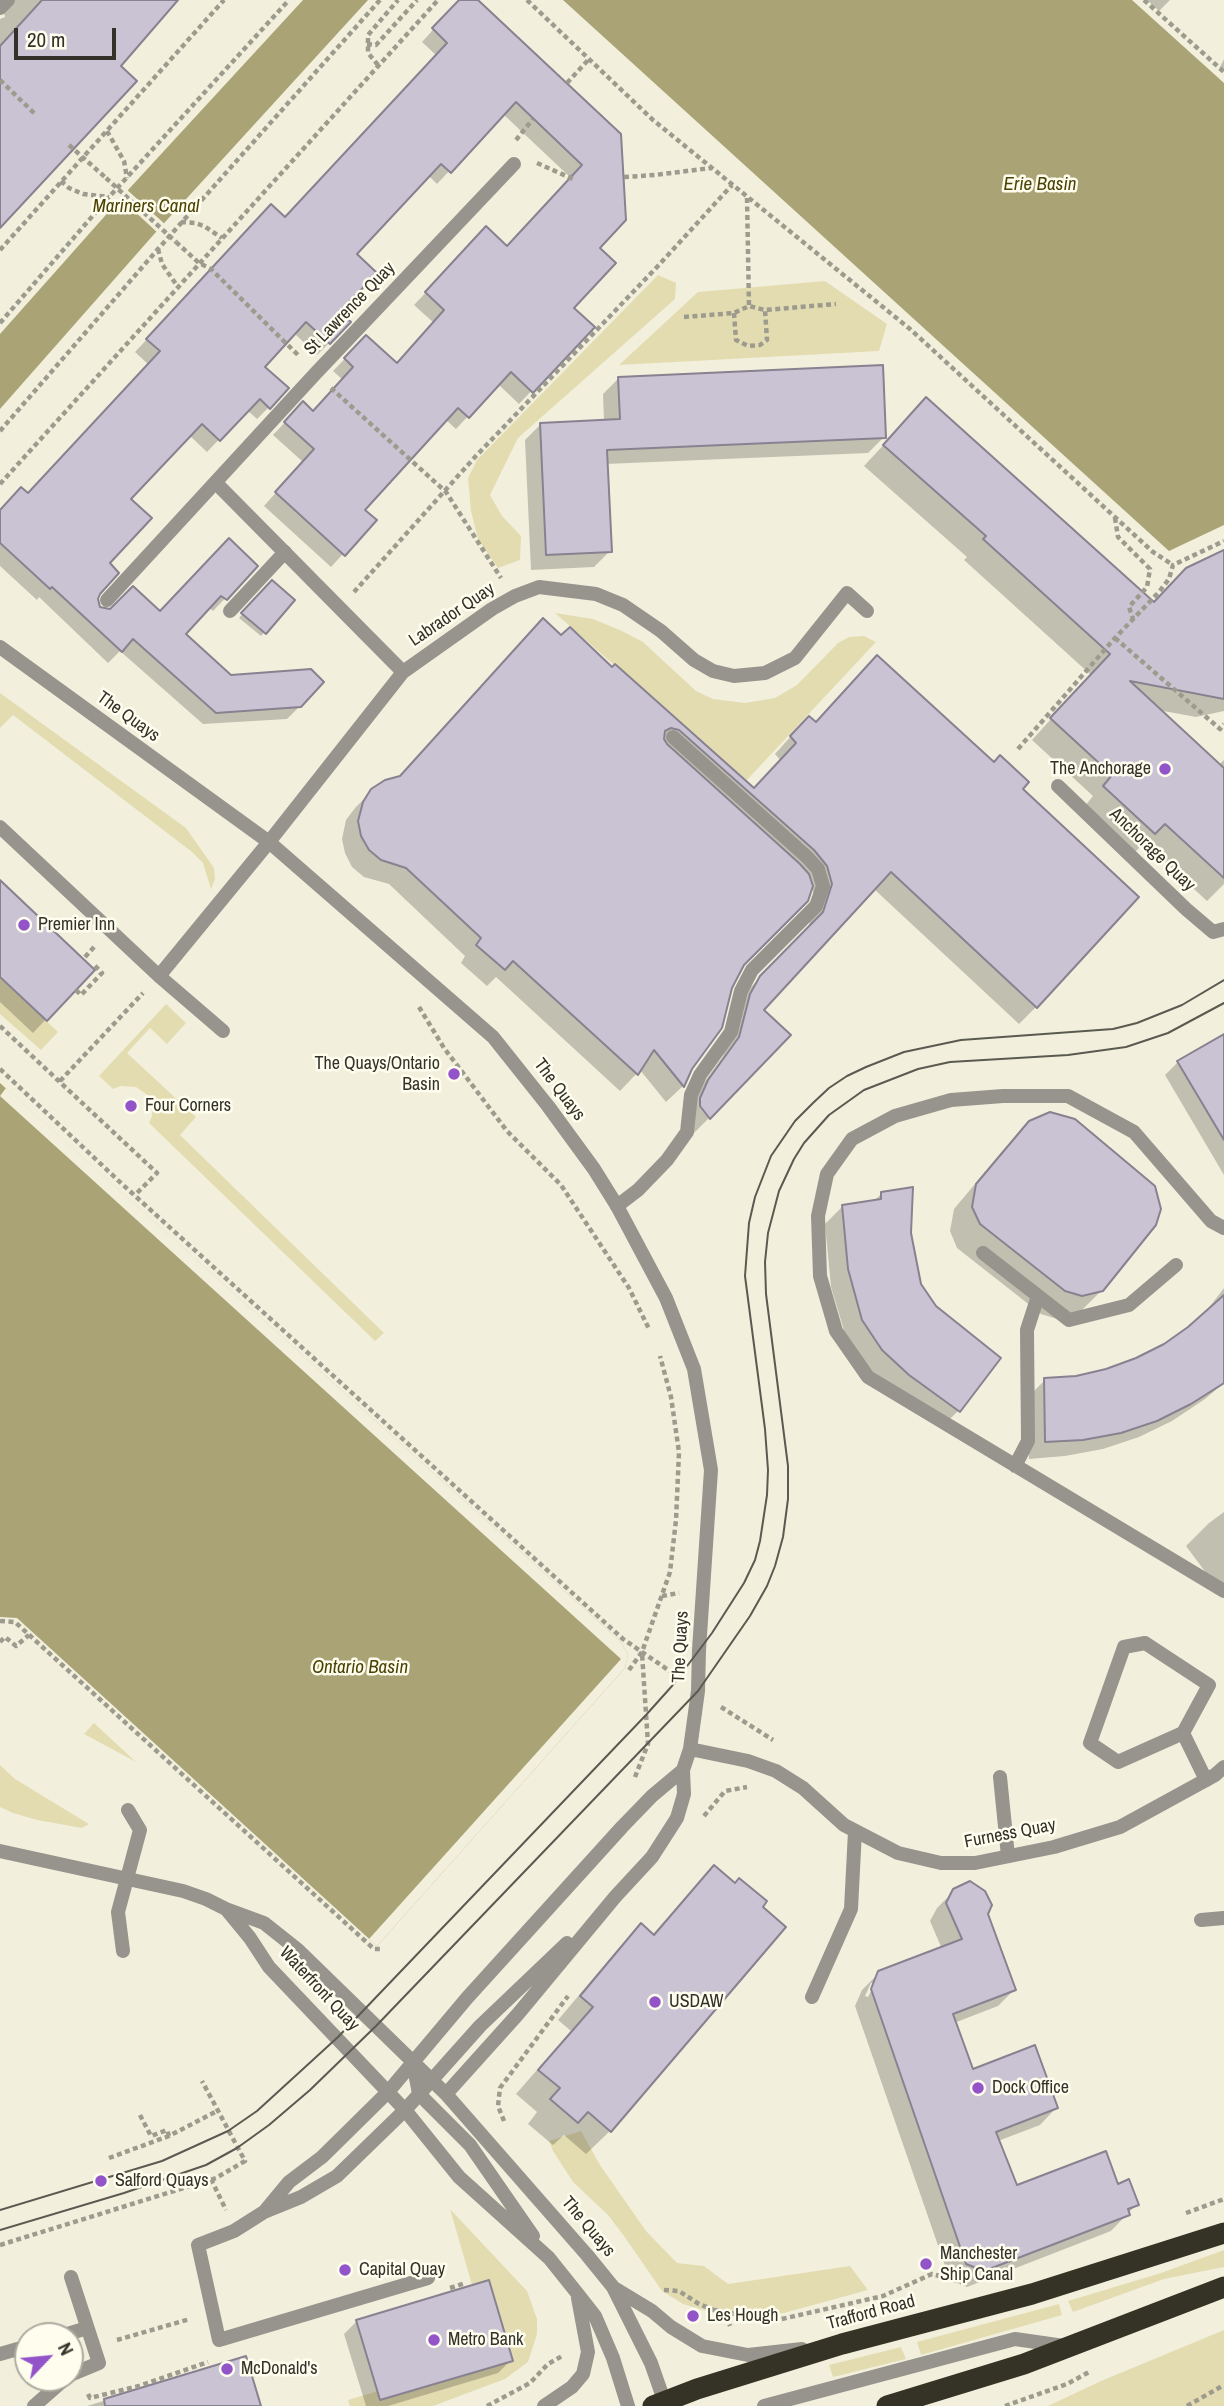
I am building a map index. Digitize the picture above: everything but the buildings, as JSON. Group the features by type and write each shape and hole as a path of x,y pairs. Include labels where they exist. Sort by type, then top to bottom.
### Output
{"highway":[{"name":"Trafford Road","path":"662,2404 842,2344 1032,2294 1224,2233"},
{"path":"887,2406 989,2376 1072,2347 1224,2287"}],"street":[{"path":"0,8 8,0"},
{"name":"St Lawrence Quay","path":"107,600 315,374 514,164"},
{"path":"216,483 403,672"},
{"path":"230,611 285,552"},
{"name":"Labrador Quay","path":"159,976 403,672 514,596 539,587 596,594 623,605 712,671 734,676 765,673 794,658 847,593 867,611"},
{"name":"The Quays","path":"0,647 269,842 493,1037 548,1106 617,1206 666,1298 694,1369 711,1470 698,1691 690,1749 683,1770 684,1794 677,1818 652,1857 446,2094"},
{"path":"617,1206 638,1190 667,1160 687,1132 691,1095 700,1075 731,1032 741,991 752,970 816,906 823,886 818,869 807,856 673,737"},
{"name":"Anchorage Quay","path":"1058,786 1213,932 1224,929"},
{"path":"0,827 159,976 223,1031"},
{"path":"1224,1228 1211,1221 1134,1132 1068,1096 1003,1096 951,1100 895,1116 852,1139 827,1174 818,1216 821,1276 836,1331 868,1377 1224,1591"},
{"path":"983,1253 1069,1320 1129,1306 1176,1265"},
{"path":"1015,1466 1027,1441 1027,1330 1038,1296"},
{"path":"1146,1643 1209,1685 1183,1733 1118,1762 1090,1743 1125,1647 1146,1643"},
{"path":"1183,1733 1206,1780"},
{"name":"Furness Quay","path":"690,1749 748,1761 787,1776 844,1825 898,1853 941,1863 975,1863 1054,1847 1120,1827 1206,1780 1224,1767"},
{"path":"428,2278 219,2340 198,2245 234,2231 264,2212 289,2182 322,2157 388,2092 467,1998 622,1827 652,1796 683,1770"},
{"path":"1000,1777 1008,1856"},
{"path":"123,1951 118,1912 140,1830 128,1810"},
{"path":"812,1997 851,1909 855,1831"},
{"name":"Waterfront Quay","path":"0,1850 183,1891 264,1923 298,1950 413,2062"},
{"name":"The Quays","path":"264,2212 301,2197 337,2176 405,2110 480,2026 615,1897"},
{"name":"Waterfront Quay","path":"226,1909 270,1968 388,2092"},
{"path":"1202,1920 1224,1918"},
{"path":"413,2062 419,2094 470,2145 549,2258 595,2316 613,2358 628,2406"},
{"name":"The Quays","path":"413,2062 446,2094 468,2122 558,2220 613,2287 651,2363 662,2404"},
{"path":"388,2092 459,2177 549,2258"},
{"path":"71,2277 99,2364 84,2370"},
{"path":"613,2287 702,2346 748,2356 842,2344"},
{"path":"544,2406 572,2387 583,2374 588,2352 577,2292"},
{"path":"764,2406 1015,2339 1072,2347"},
{"path":"34,2406 50,2392"}],"path":[{"path":"0,250 224,0"},
{"path":"0,323 109,197 289,0"},
{"path":"0,431 181,222 380,0"},
{"path":"378,65 368,53 368,35 398,0"},
{"path":"367,44 376,45 417,0"},
{"path":"0,484 438,0"},
{"path":"527,0 653,120 909,329 1153,552 1174,565"},
{"path":"1144,0 1224,72"},
{"path":"567,83 589,59"},
{"path":"0,80 36,115"},
{"path":"516,140 533,119"},
{"path":"107,131 124,161 127,178"},
{"path":"69,145 199,263 211,269 315,374 446,492 514,596"},
{"path":"536,163 573,180"},
{"path":"624,177 711,168"},
{"path":"61,181 83,194 109,197"},
{"path":"340,608 475,457 732,185"},
{"path":"747,197 750,306"},
{"path":"181,222 204,226 222,238"},
{"path":"158,249 162,264 178,287"},
{"path":"684,317 734,313 750,306 765,310 836,304"},
{"path":"734,313 736,340 748,346 760,345 767,340 765,310"},
{"path":"1115,517 1118,537 1150,569 1147,587 1129,607 1133,619"},
{"path":"1018,749 1169,579 1174,565 1224,541"},
{"path":"1115,638 1220,729 1224,724"},
{"path":"76,990 80,995 103,973 94,965"},
{"path":"60,1081 159,976"},
{"path":"413,1000 426,1016 444,1048 507,1132 561,1185 629,1288 651,1333"},
{"path":"0,1026 158,1174 135,1195"},
{"path":"0,1069 623,1639 642,1652"},
{"path":"629,1670 642,1652 670,1572 676,1520 678,1452 671,1397 657,1344"},
{"path":"0,1621 15,1622 374,1949 380,1949"},
{"path":"0,1642 5,1637 16,1646 29,1635"},
{"path":"632,1783 648,1744 642,1652"},
{"path":"510,2129 498,2106 500,2088 520,2061"},
{"path":"0,2245 216,2178 245,2161 202,2081"},
{"path":"108,2158 169,2136 217,2111"},
{"path":"140,2115 151,2136 167,2130 169,2136"},
{"path":"1175,2217 1224,2199"},
{"path":"699,2304 714,2310 773,2321 883,2296 932,2274 968,2283"},
{"path":"714,2310 729,2321 733,2333"},
{"path":"487,2406 530,2383 559,2356 572,2353"},
{"path":"1187,2406 1224,2385"}],"shaded area":[{"path":"658,275 676,283 675,299 518,438 490,495 502,516 521,536 520,560 498,568 478,539 471,511 468,478 477,460"},
{"path":"825,281 887,324 879,351 619,365 698,292"},
{"path":"555,613 593,619 622,631 643,642 696,691 713,699 745,703 775,698 797,685 838,643 849,637 864,636 876,642 746,781"},
{"path":"0,693 186,828 214,868 215,879 211,889 203,863 192,852 13,715 0,728"},
{"path":"0,977 58,1032 41,1050 0,1014"},
{"path":"166,1004 186,1023 167,1044 150,1028 127,1053 196,1117 180,1135 384,1333 375,1341 149,1123 153,1106 149,1096 136,1087 121,1086 113,1089 99,1076"},
{"path":"94,1723 136,1762 84,1734"},
{"path":"0,1765 15,1779 89,1824 82,1828 37,1820 0,1807"},
{"path":"581,2131 600,2165 646,2231 677,2263 704,2266 728,2284 850,2266 868,2290 784,2313 727,2317 683,2304 662,2291 608,2215 573,2182 553,2151 549,2141"},
{"path":"450,2209 527,2291 537,2319 537,2334 528,2362 505,2379 433,2406 350,2406 348,2400 378,2391 380,2400 513,2361 489,2280 472,2285"},
{"path":"1224,2250 1224,2267 1164,2279 1073,2312 1068,2301 1161,2273"},
{"path":"1059,2304 1062,2315 921,2355 917,2342"},
{"path":"1224,2330 1224,2406 1048,2406 1101,2381"},
{"path":"901,2347 906,2359 833,2377 829,2365"}],"water":[{"name":"Mariners Canal","path":"303,0 368,0 156,232 0,409 0,334"},
{"name":"Erie Basin","path":"563,0 1132,0 1224,83 1224,525 1169,551"},
{"name":"Ontario Basin","path":"0,1083 620,1641 628,1654 625,1668 377,1946 17,1618 0,1617"}],"pier":[{"path":"125,188 167,226 159,234 118,196"},
{"path":"6,1088 620,1641 628,1654 625,1668 377,1946 369,1939 621,1659 0,1096"}],"tram line":[{"path":"0,2210 162,2161 228,2131 257,2111 338,2037 646,1715 712,1633 744,1583 760,1541 768,1470 745,1276 749,1223 755,1197 771,1156 795,1121 829,1088 847,1076 904,1052 961,1040 1113,1029 1137,1023 1182,1005 1224,980"},
{"path":"0,2230 206,2165 237,2148 269,2125 310,2090 376,2026 698,1691 750,1616 767,1586 783,1537 788,1499 788,1466 766,1294 768,1233 779,1191 794,1159 804,1143 829,1115 864,1090 918,1069 950,1062 1068,1055 1126,1047 1168,1033 1224,1003"}],"place":[{"name":"The Anchorage","path":"1165,769"},
{"name":"Premier Inn","path":"24,925"},
{"name":"The Quays/Ontario Basin","path":"454,1074"},
{"name":"Four Corners","path":"131,1106"},
{"name":"USDAW","path":"655,2002"},
{"name":"Dock Office","path":"978,2088"},
{"name":"Salford Quays","path":"101,2181"},
{"name":"Manchester Ship Canal","path":"926,2264"},
{"name":"Capital Quay","path":"345,2270"},
{"name":"Les Hough","path":"693,2316"},
{"name":"Metro Bank","path":"434,2340"},
{"name":"McDonald's","path":"227,2369"}]}
